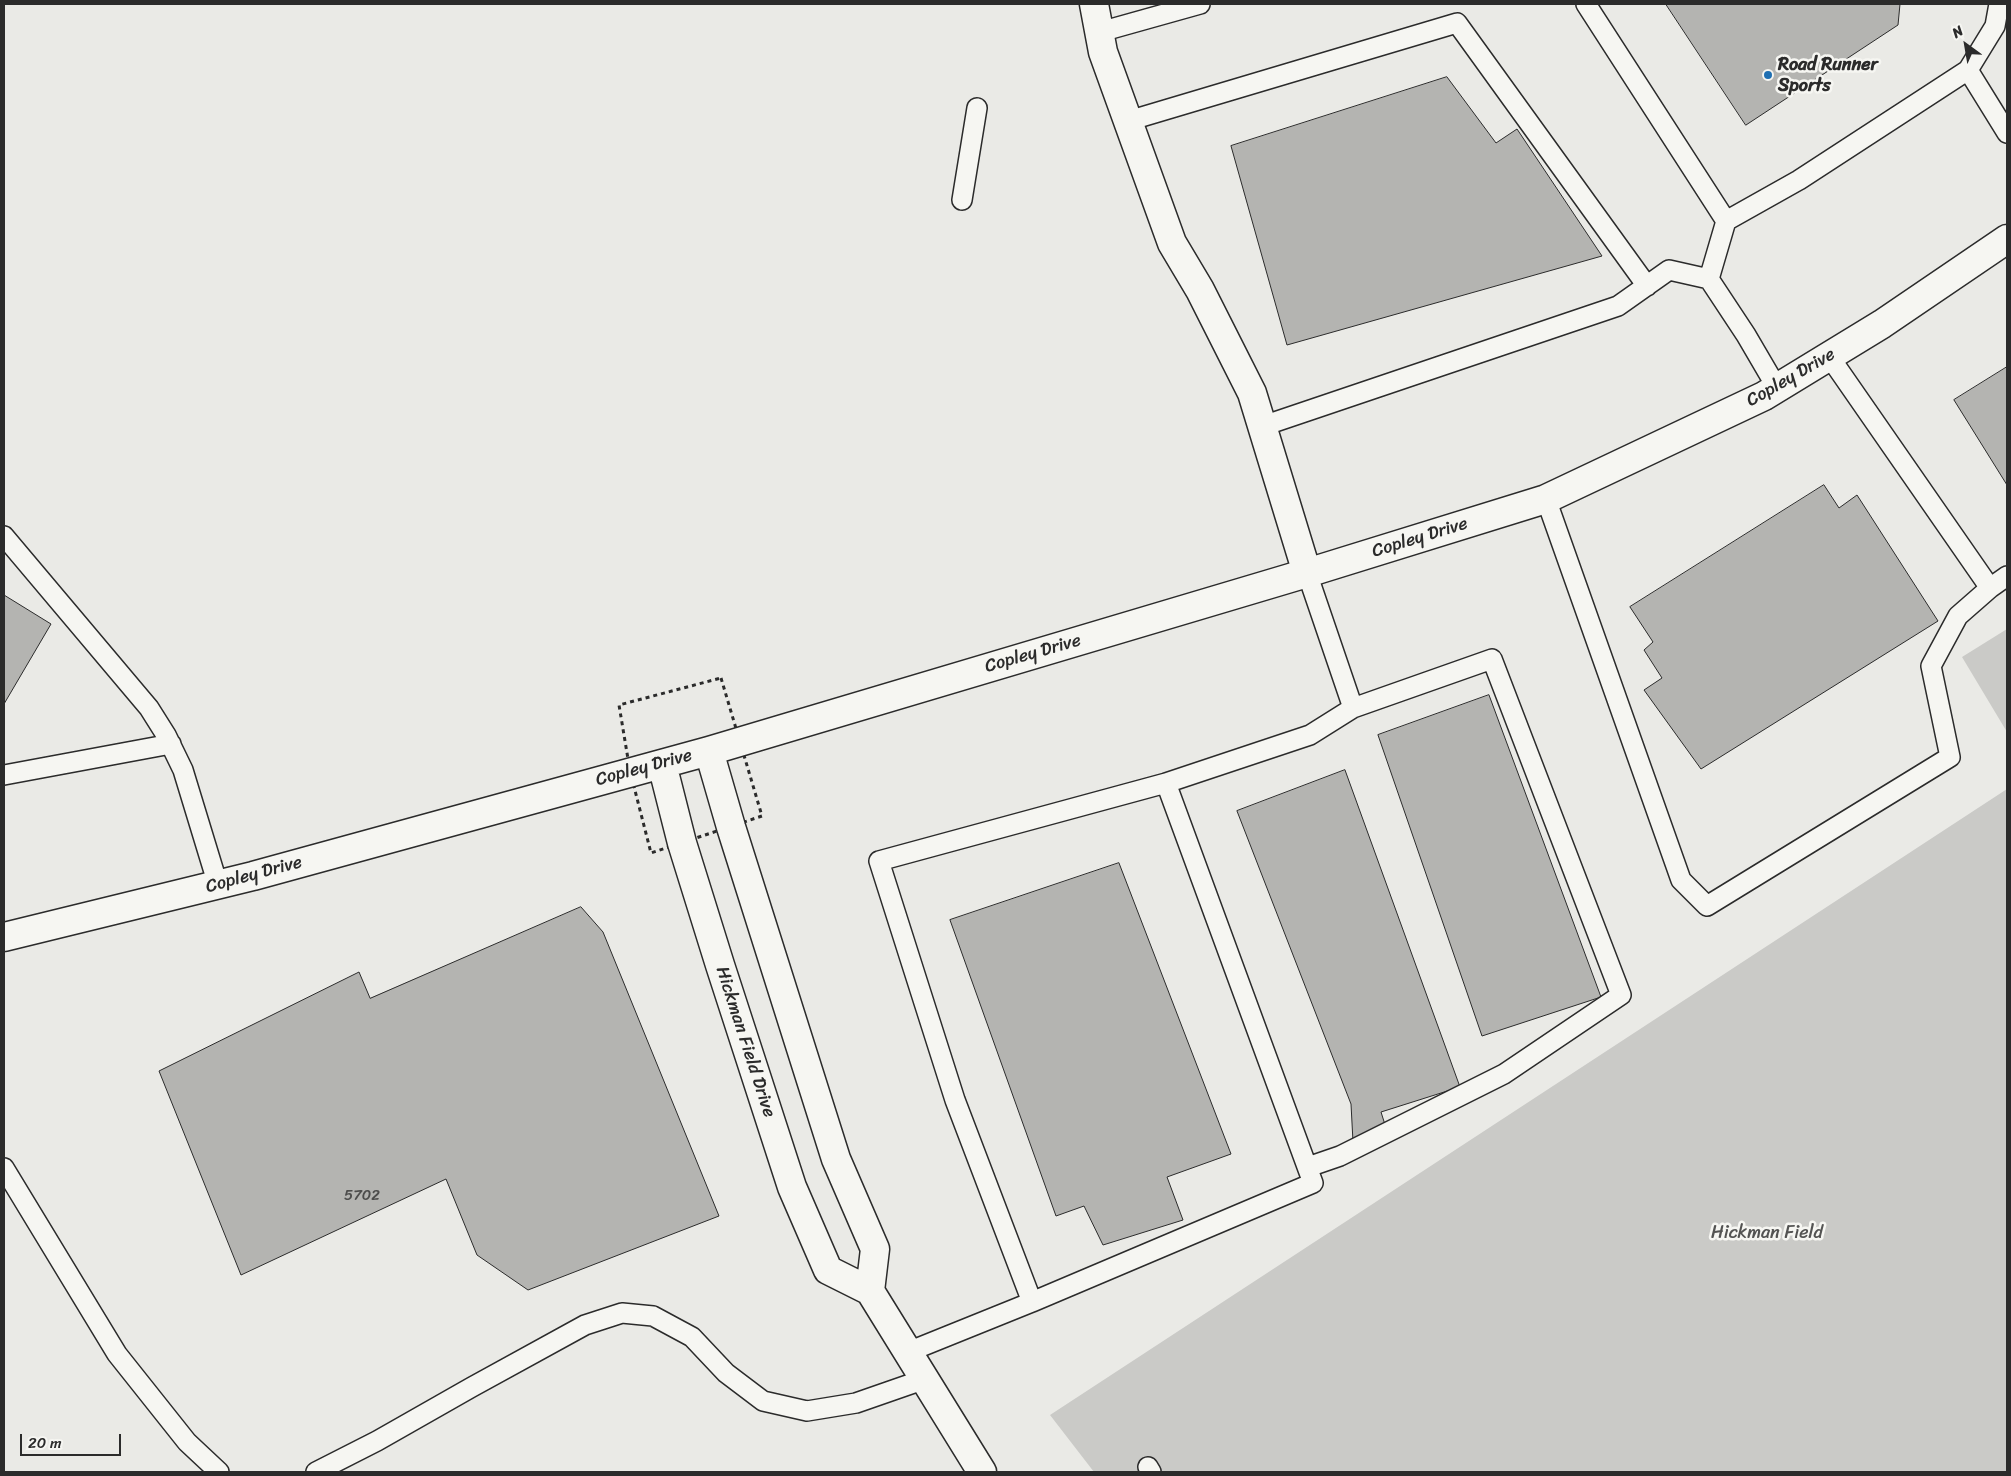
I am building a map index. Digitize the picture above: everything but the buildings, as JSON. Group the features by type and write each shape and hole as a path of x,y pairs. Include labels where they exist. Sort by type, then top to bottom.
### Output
{"street":[{"path":"1094,4 1103,52 1172,243 1200,290 1252,393 1307,573"},
{"name":"Copley Drive","path":"4,937 218,885 709,751 1307,573 1546,499 1764,396 1882,324 2007,239"},
{"path":"709,751 731,827 836,1159 875,1249 870,1291 982,1472"},
{"name":"Hickman Field Drive","path":"662,764 682,843 792,1187 828,1270 870,1291"}],"lane":[{"path":"1100,32 1200,4"},
{"path":"1586,4 1726,221"},
{"path":"1709,279 1726,221 1799,180 1968,70 2001,25 1999,4"},
{"path":"1128,121 1457,23 1647,286"},
{"path":"1968,70 2007,133"},
{"path":"962,200 977,108"},
{"path":"1263,426 1618,306 1670,270 1709,279 1746,335 1777,388"},
{"path":"1829,356 1990,588"},
{"path":"1546,499 1680,880 1707,906 1950,757 1931,666 1958,616 2007,576"},
{"path":"4,536 148,708 171,744 184,770 218,885"},
{"path":"1307,573 1353,708"},
{"path":"1032,1302 955,1100 879,861 1166,783 1310,735 1353,708 1492,659 1621,995 1504,1074 1340,1156 1308,1168"},
{"path":"4,775 171,744"},
{"path":"908,1352 1032,1302 1313,1183 1166,783"},
{"path":"4,1168 117,1354 187,1442 219,1472"},
{"path":"316,1472 377,1441 585,1325 622,1313 653,1316 692,1337 726,1374 763,1401 807,1411 856,1403 925,1379"}],"green space":[{"path":"2007,629 2007,732 1962,657"},
{"name":"Hickman Field","path":"2007,789 2007,1472 1094,1472 1050,1415"}],"place":[{"name":"Road Runner Sports","path":"1768,75"}]}
